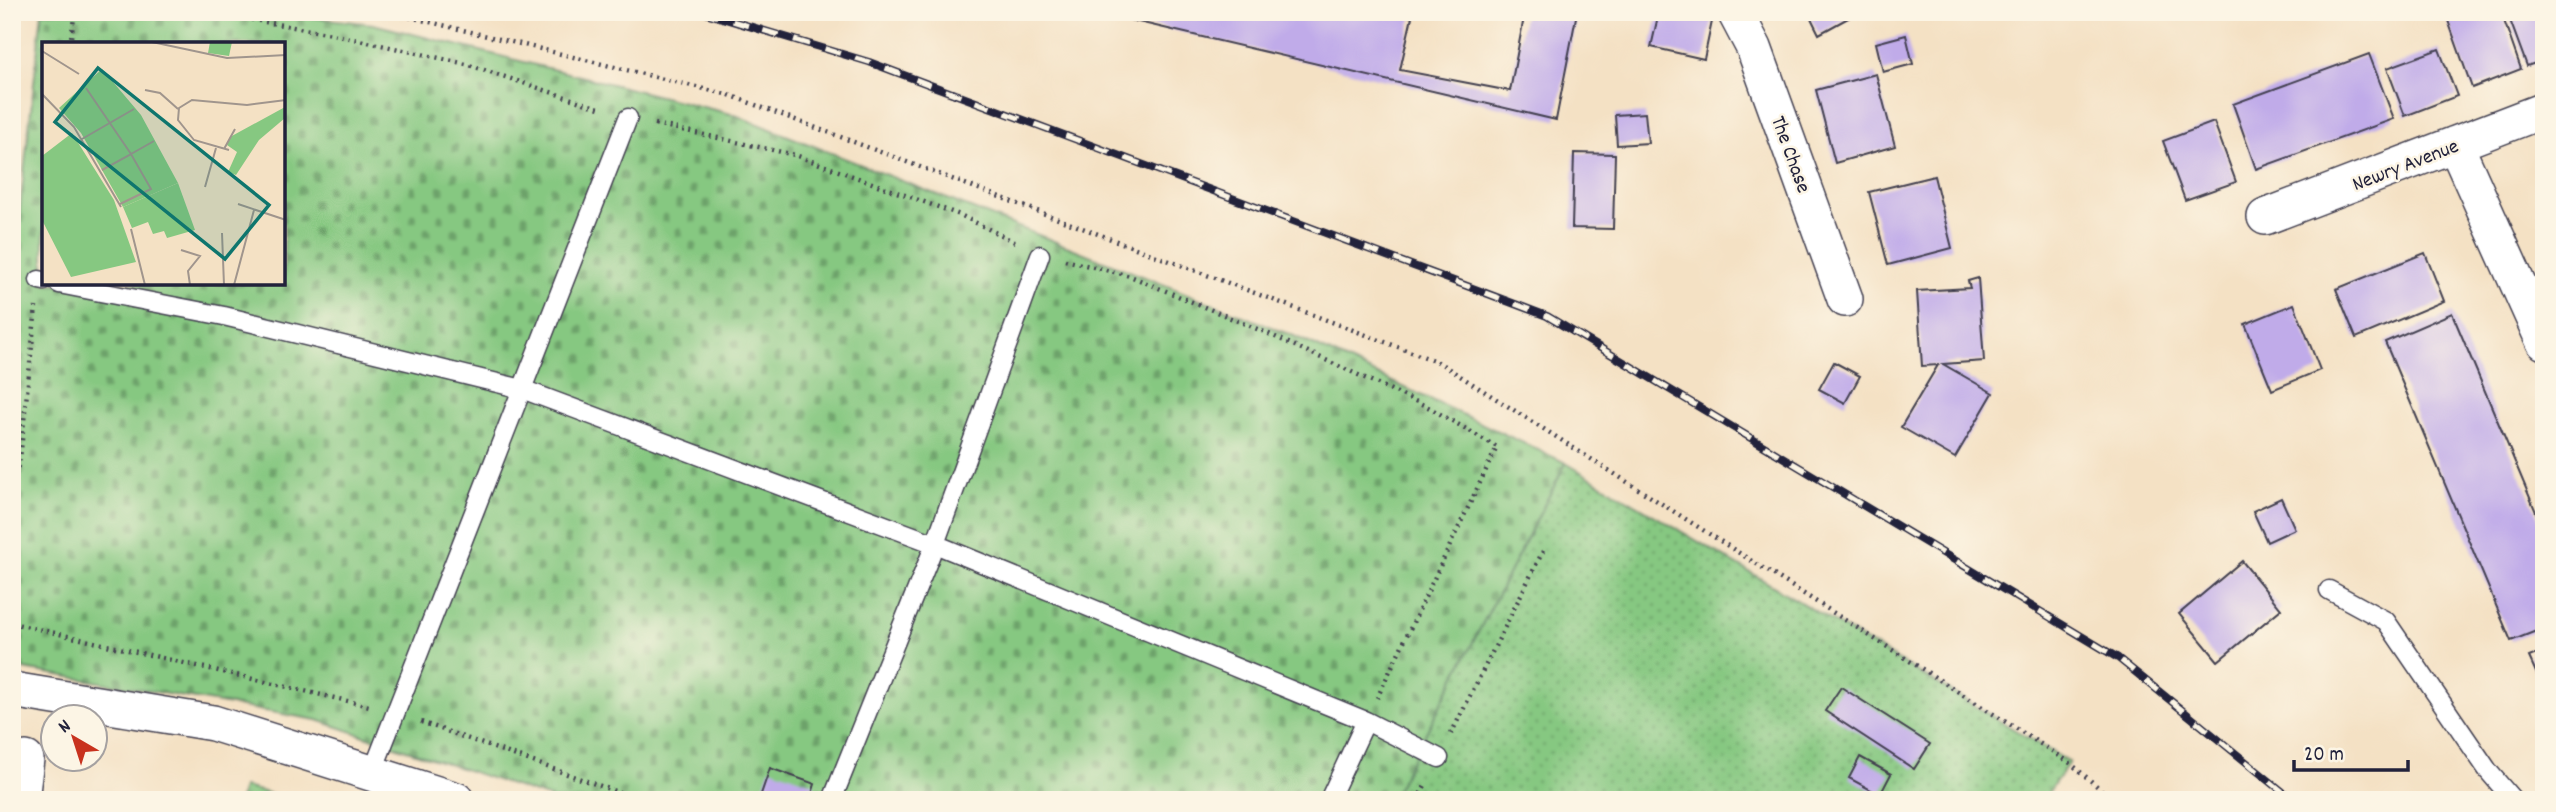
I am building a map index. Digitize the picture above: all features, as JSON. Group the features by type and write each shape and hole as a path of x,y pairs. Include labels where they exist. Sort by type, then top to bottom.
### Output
{"street":[{"name":"The Chase","path":"1735,12 1754,48 1845,299"},
{"name":"Newry Avenue","path":"2265,217 2544,110"},
{"path":"2455,144 2544,342"},
{"path":"12,690 213,723 456,800"},
{"path":"21,800 26,759"}],"lane":[{"path":"372,773 628,118"},
{"path":"832,800 935,544 1040,254"},
{"path":"64,285 224,316 522,388 935,544 1366,720 1439,758"},
{"path":"2329,590 2386,621 2489,772 2513,800"},
{"path":"1329,800 1366,720"}],"path":[{"path":"70,42 75,12"},
{"path":"210,12 332,34 466,64 628,118 795,155 960,215 1040,254 1130,276 1269,334 1428,407 1497,447 1366,720"},
{"path":"389,12 729,95 1437,362 2069,762 2113,800"},
{"path":"12,488 20,459 41,280"},
{"path":"1417,800 1544,549"},
{"path":"12,622 396,713 640,800"}],"green space":[{"path":"42,12 263,12 373,24 735,115 1294,336 1566,463 1391,800 556,800 317,720 12,667 12,279"},
{"path":"1566,463 2069,762 2043,800 1391,800"},
{"path":"244,787 294,800 240,800"}],"building":[{"path":"1096,12 1392,12 1412,17 1400,70 1510,91 1525,12 1577,12 1556,120"},
{"path":"1659,12 1714,12 1704,59 1651,47"},
{"path":"1808,12 1859,12 1819,34"},
{"path":"2445,12 2501,12 2521,69 2472,88"},
{"path":"2507,12 2544,12 2544,60 2527,66"},
{"path":"1906,35 1913,64 1883,72 1876,43"},
{"path":"2439,49 2457,96 2405,116 2387,68"},
{"path":"2369,54 2394,119 2256,169 2233,104"},
{"path":"1876,74 1895,146 1835,163 1816,90"},
{"path":"1645,113 1648,143 1617,145 1615,115"},
{"path":"2214,122 2236,182 2185,200 2163,141"},
{"path":"1574,153 1615,154 1613,229 1572,228"},
{"path":"1934,176 1952,248 1888,265 1869,192"},
{"path":"2425,253 2444,301 2356,338 2336,289"},
{"path":"1978,278 1984,361 1943,364 1993,393 1955,458 1901,427 1938,365 1922,366 1917,291 1970,288 1968,281"},
{"path":"2294,304 2320,370 2272,390 2245,324"},
{"path":"2452,313 2544,531 2544,628 2511,641 2385,342"},
{"path":"1834,362 1860,376 1845,403 1819,389"},
{"path":"2281,498 2295,529 2267,542 2253,511"},
{"path":"2242,561 2281,609 2218,661 2179,614"},
{"path":"2544,651 2544,690 2529,657"},
{"path":"1841,687 1930,744 1914,769 1825,711"},
{"path":"1860,757 1891,774 1880,795 1849,778"},
{"path":"770,768 815,784 810,800 759,800"}],"railway":[{"path":"702,12 869,62 1547,316 2118,658 2293,800"}]}
